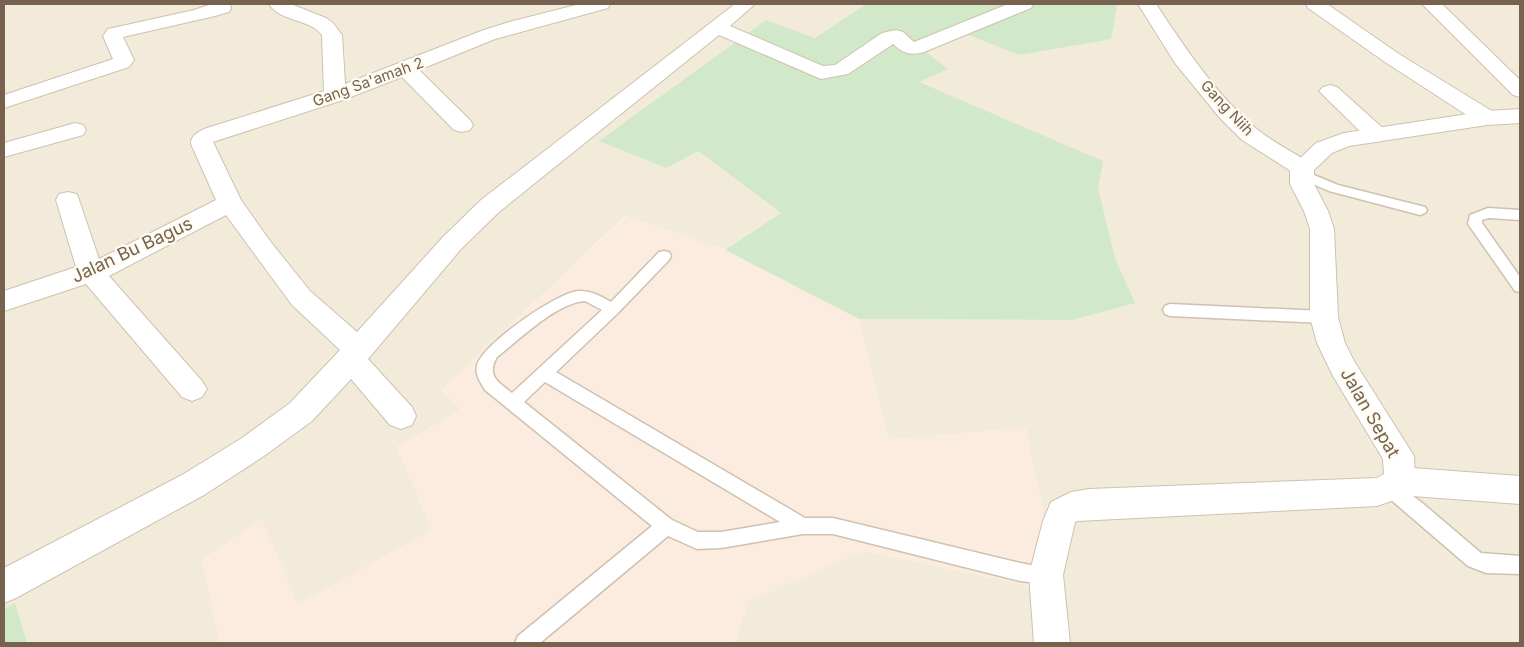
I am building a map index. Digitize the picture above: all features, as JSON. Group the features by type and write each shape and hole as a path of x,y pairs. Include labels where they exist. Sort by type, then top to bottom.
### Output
{"street":[{"path":"4,102 122,63 124,60 112,36 115,33 158,22 188,18 222,8 221,4"},
{"path":"278,4 291,12 319,22 332,35 335,95"},
{"name":"Gang Sa'amah 2","path":"230,203 202,144 202,139 212,134 335,95 406,69 488,35 529,12 601,4"},
{"path":"4,586 193,485 254,448 301,412 452,243 490,206 746,4"},
{"path":"717,27 820,73 841,70 889,36 896,36 909,48 917,48 1024,4"},
{"name":"Gang Niih","path":"1147,4 1182,59 1228,112 1250,134 1302,171"},
{"path":"1315,4 1392,58 1487,118"},
{"path":"1431,4 1520,91"},
{"path":"406,69 462,125"},
{"path":"1330,91 1377,135"},
{"path":"1302,171 1312,157 1324,148 1344,140 1487,118 1520,116"},
{"path":"4,150 75,130"},
{"name":"Jalan Sepat","path":"1302,171 1302,184 1316,211 1322,229 1324,317 1330,342 1343,368 1398,456 1400,469 1394,485"},
{"path":"68,200 91,273 192,389"},
{"path":"230,203 260,248 301,298 353,354 400,416"},
{"name":"Jalan Bu Bagus","path":"4,301 110,265 230,203"},
{"path":"1052,643 1046,575 1059,521 1063,512 1071,507 1099,504 1377,492 1394,485 1520,490"}],"lane":[{"path":"1302,171 1334,188 1420,210"},
{"path":"1520,215 1488,213 1475,218 1475,224 1520,287"},
{"path":"512,403 613,309 664,256"},
{"path":"613,309 585,296 576,295 567,298 492,353 485,364 484,374 490,385 666,526 697,541 721,540 803,526 833,526 1020,572 1046,575"},
{"path":"1170,310 1324,317"},
{"path":"544,373 803,526"},
{"path":"1394,485 1415,508 1475,560 1486,564 1520,565"},
{"path":"525,643 666,526"}],"shaded area":[{"path":"4,4 866,4 815,38 766,20 698,151 781,213 725,250 625,216 442,390 460,410 397,447 432,530 297,605 262,519 202,560 220,643 4,643"},
{"path":"1116,4 1520,4 1520,643 735,643 748,601 863,551 1061,592 1025,428 889,440 859,319 1073,320 1134,303 1115,258 1098,187 918,82 922,49 956,30 1117,7"},
{"path":"626,216 725,250 859,319 889,440 1025,428 1061,592 863,551 748,601 735,643 220,643 202,560 262,519 298,604 432,530 397,447 460,410 442,389"}],"green space":[{"path":"866,4 1116,4 1111,39 1019,55 956,30 922,49 948,69 919,82 1103,161 1098,187 1115,258 1135,303 1073,320 859,319 725,250 781,213 698,151 666,168 599,141 766,20 815,38"},
{"path":"15,603 27,643 4,643 4,610"}]}
